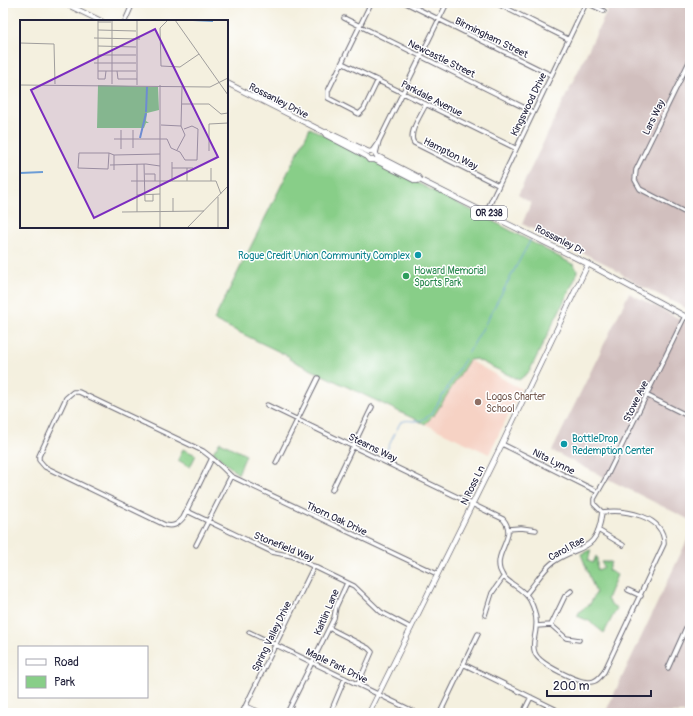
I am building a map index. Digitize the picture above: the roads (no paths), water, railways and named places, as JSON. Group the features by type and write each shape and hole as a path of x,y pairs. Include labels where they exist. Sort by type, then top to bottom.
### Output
{"main road":[{"path":"64,3 99,20"},
{"name":"Rossanley Drive","path":"228,84 372,155 416,181 420,180"},
{"name":"Rossanley Dr","path":"420,180 588,264 690,319"},
{"name":"N Ross Ln","path":"369,713 502,444 588,264"}],"street":[{"path":"125,20 133,3"},
{"path":"371,3 328,92 328,98 358,114 364,109 378,80"},
{"name":"Birmingham Street","path":"406,3 551,75"},
{"path":"372,155 447,3"},
{"path":"496,3 568,39"},
{"path":"587,3 604,11"},
{"name":"Kingswood Drive","path":"486,212 515,148 587,3"},
{"name":"Newcastle Street","path":"344,18 533,112"},
{"name":"Lars Way","path":"690,60 636,170 635,177 636,183 640,189 690,214"},
{"name":"Parkdale Avenue","path":"342,63 515,148"},
{"name":"Hampton Way","path":"426,104 412,134 412,140 414,143 498,185"},
{"name":"Stowe Ave","path":"598,492 684,316"},
{"path":"276,463 318,378"},
{"name":"Thorn Oak Drive","path":"187,511 176,525 165,525 42,464 39,456 40,452 66,398 73,392 83,393 203,451 231,476 438,574"},
{"path":"646,395 690,417"},
{"name":"Stearns Way","path":"267,405 473,503 503,519 508,529"},
{"path":"332,490 372,407"},
{"name":"Nita Lynne","path":"502,444 598,492"},
{"path":"187,511 212,458"},
{"path":"196,545 231,476"},
{"path":"536,530 521,528 508,529 507,540 499,561 500,570 504,576 526,594 534,611 536,626 533,647 536,656 542,662 577,679 590,682 599,678 606,668 663,549 664,535 654,523 632,513 602,512 593,502 598,492"},
{"name":"Stonefield Way","path":"187,511 272,552 292,556 347,582 359,589 381,612 411,628"},
{"name":"Carol Rae","path":"526,594 550,564 587,547 598,530 602,512"},
{"path":"598,530 623,545"},
{"name":"Spring Valley Drive","path":"242,713 314,566"},
{"path":"485,615 492,593 504,576"},
{"name":"Kaitlin Lane","path":"288,713 329,628 347,582"},
{"path":"628,590 641,596"},
{"path":"550,625 565,596 572,591"},
{"path":"668,668 690,619"},
{"path":"536,626 550,625 566,638 579,640"},
{"path":"329,628 368,648 372,652 358,684"},
{"name":"Maple Park Drive","path":"249,632 417,713"},
{"path":"440,713 478,634"},
{"path":"463,664 555,709"},
{"path":"332,708 345,678"},
{"path":"523,713 531,697"},
{"path":"246,706 261,713"}],"waterway":[{"path":"468,354 531,239"},
{"path":"384,456 400,423 404,421 422,420 432,413 465,359"}],"place":[{"name":"Rogue Credit Union Community Complex","path":"418,255"},
{"name":"Howard Memorial Sports Park","path":"406,276"},
{"name":"Logos Charter School","path":"478,402"},
{"name":"BottleDrop Redemption Center","path":"564,444"}]}
